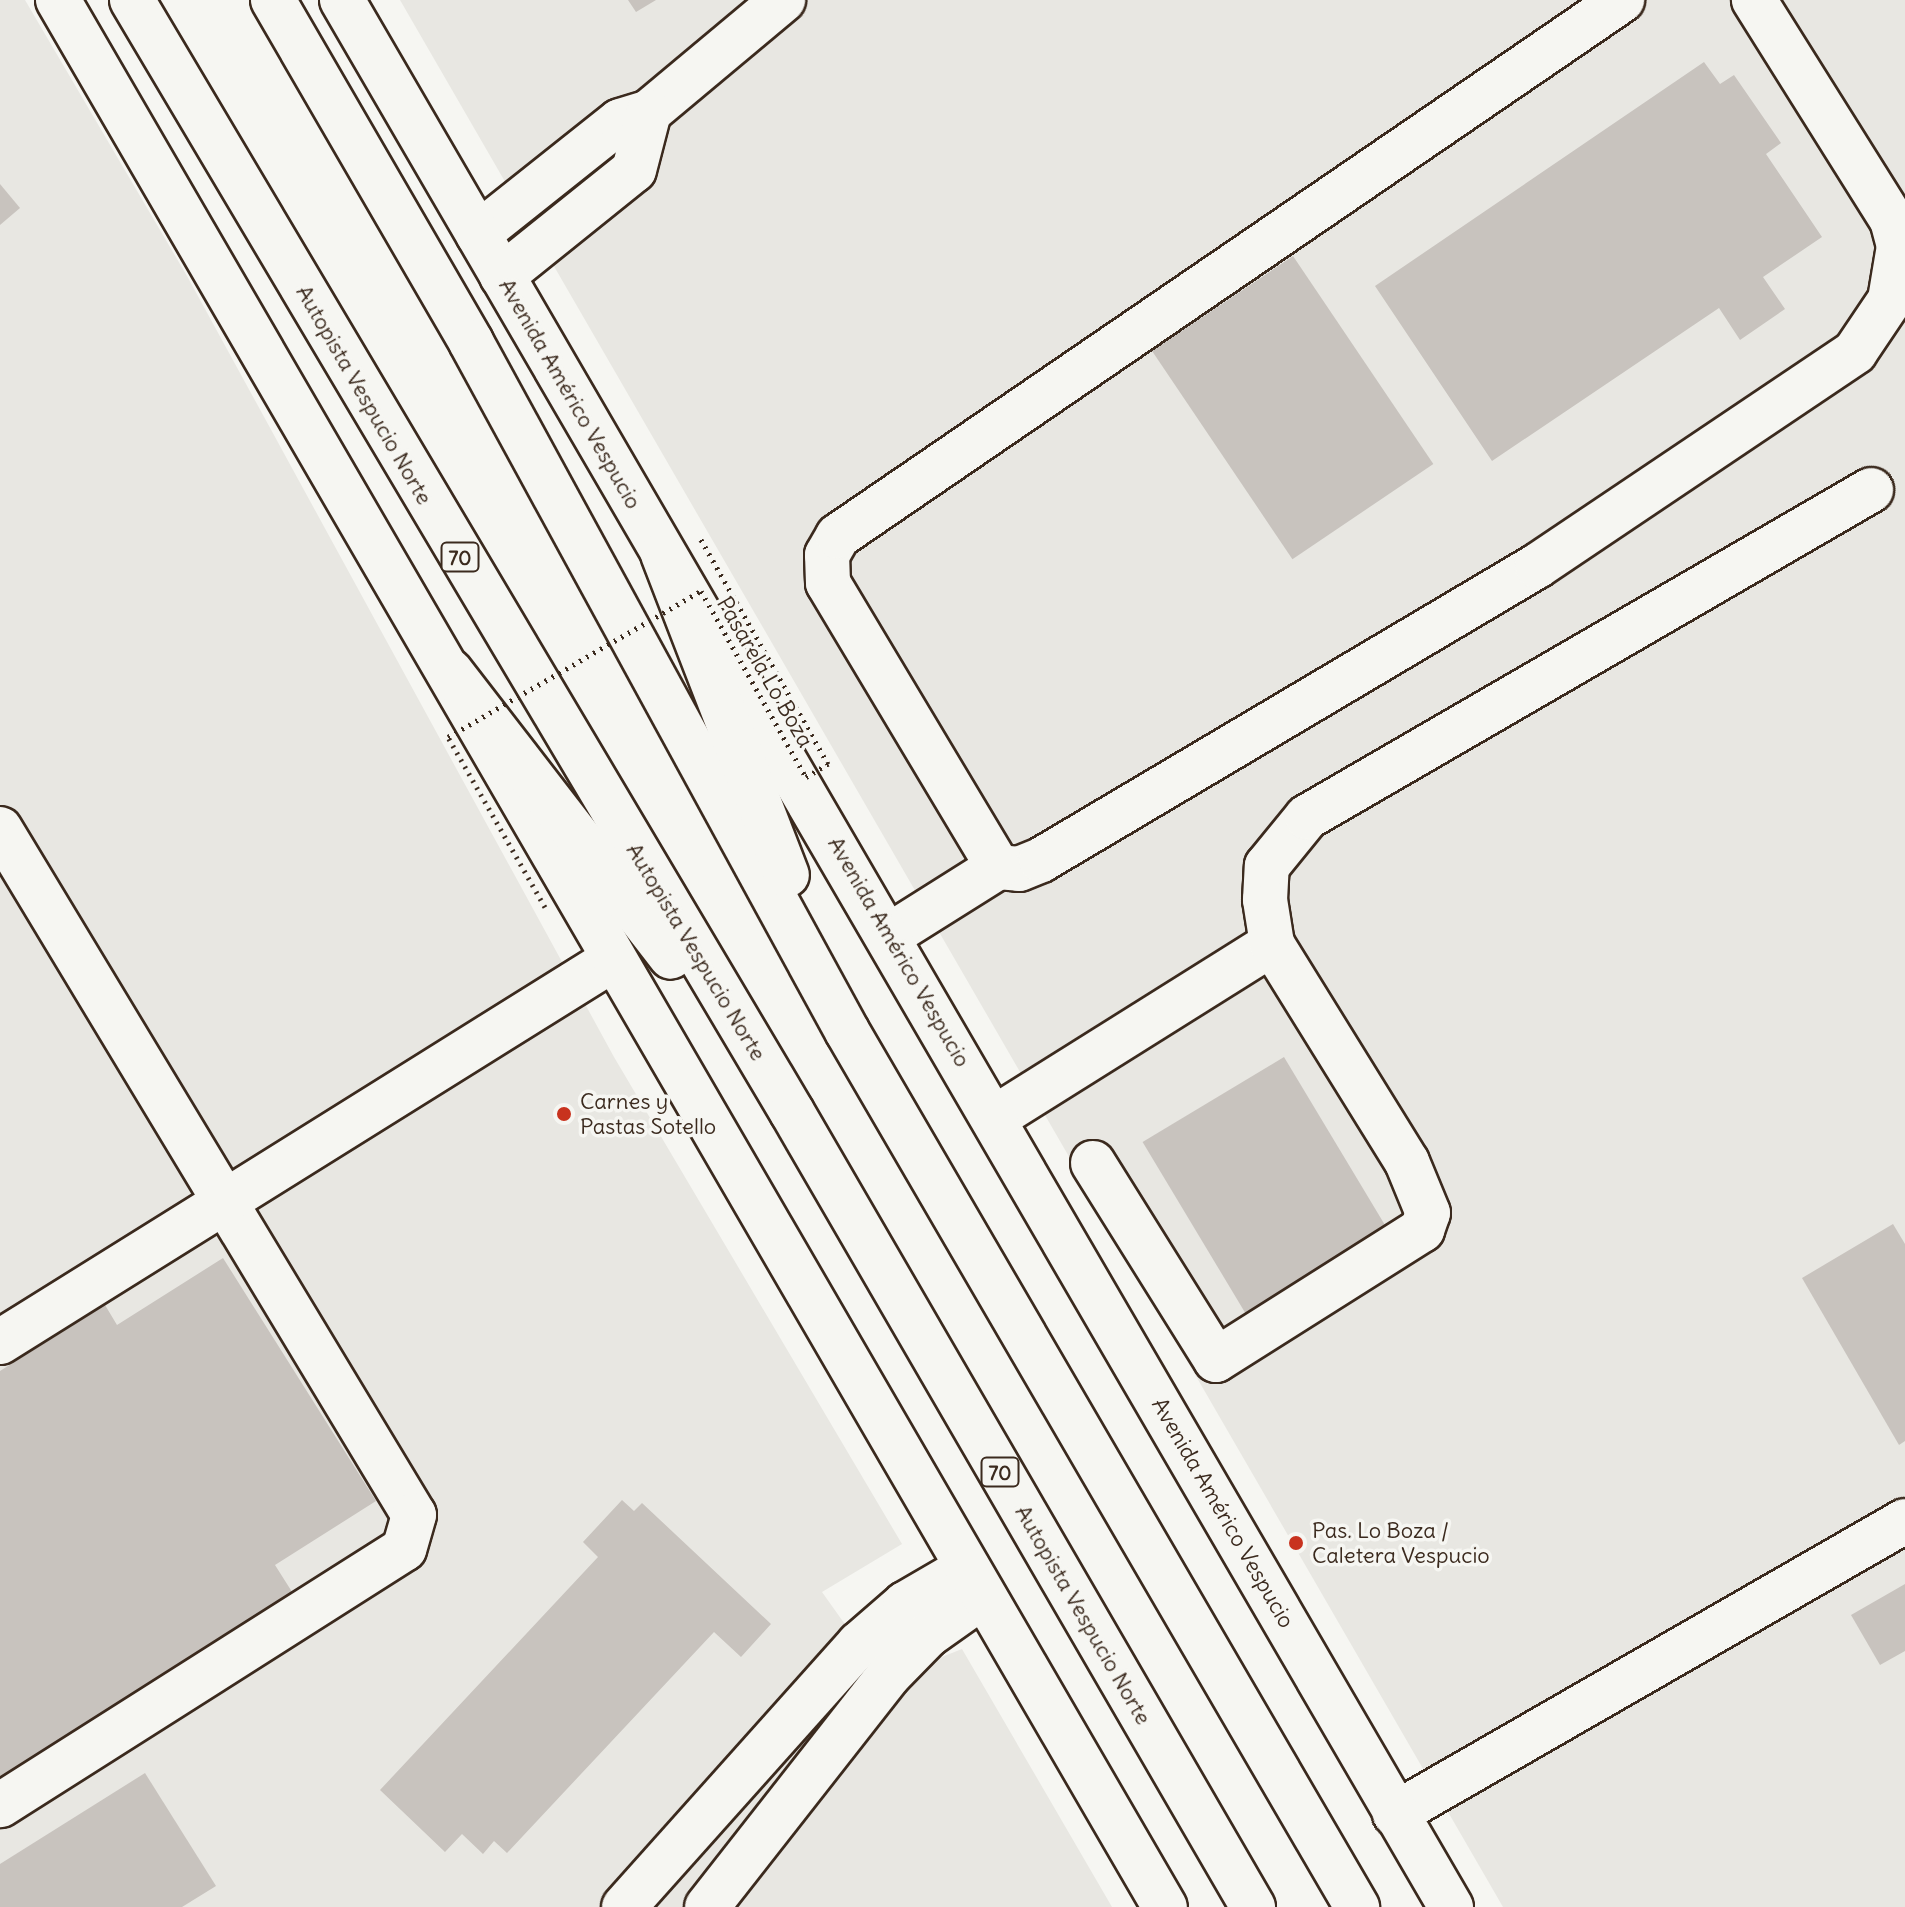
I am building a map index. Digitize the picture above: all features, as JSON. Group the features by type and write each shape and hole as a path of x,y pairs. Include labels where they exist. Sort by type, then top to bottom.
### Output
{"main road":[{"path":"58,0 450,671 612,960 1165,1907"},
{"name":"Autopista Vespucio Norte","path":"132,0 792,1112 1253,1907"},
{"path":"273,0 471,342 847,1031 1357,1907"},
{"name":"Avenida Américo Vespucio","path":"342,0 502,276 681,545 890,935 1451,1907"},
{"path":"478,234 620,121 649,112 783,0"},
{"path":"998,867 828,583 827,555 838,536 1622,0"},
{"path":"890,935 998,867 1019,869 1041,860 1537,566 1855,352 1890,300 1899,246 1892,220 1754,0"},
{"path":"502,276 634,170 649,112"},
{"path":"1093,1163 1216,1360 1422,1230 1426,1206 1407,1162 1272,944 1265,900 1267,866 1307,817 1871,490"},
{"path":"681,545 847,1031"},
{"path":"450,671 792,1112"},
{"path":"0,829 222,1203 410,1501 411,1540 404,1549 0,1805"},
{"path":"996,1117 1272,944"},
{"path":"0,1342 612,960"},
{"path":"1395,1814 1905,1521"},
{"path":"624,1907 859,1644 905,1604 975,1582"},
{"path":"707,1907 777,1811 889,1675 975,1582"}],"path":[{"name":"Pasarela Lo Boza","path":"545,907 448,737 701,591 806,777 828,764 681,545"}],"shaded area":[{"path":"0,0 25,0 187,276 614,1057 902,1544 822,1592 859,1644 922,1665 962,1649 1112,1907 0,1907"},
{"path":"400,0 1905,0 1905,1907 1503,1907"}],"building":[{"path":"628,0 656,0 636,12"},
{"path":"1704,62 1720,84 1734,75 1781,143 1766,154 1822,237 1763,277 1785,309 1740,340 1719,308 1492,461 1375,286"},
{"path":"0,184 20,208 0,225"},
{"path":"1293,256 1433,464 1292,559 1152,351"},
{"path":"1284,1057 1393,1239 1252,1324 1143,1142"},
{"path":"1893,1224 1905,1244 1905,1441 1899,1445 1802,1278"},
{"path":"223,1258 376,1501 275,1565 294,1595 0,1782 0,1371 105,1305 117,1325"},
{"path":"622,1500 634,1511 642,1503 771,1624 741,1657 714,1632 507,1853 494,1841 483,1854 462,1834 445,1852 380,1790 598,1557 583,1542"},
{"path":"1905,1584 1905,1651 1880,1665 1851,1615"},
{"path":"145,1773 216,1886 182,1907 0,1907 0,1864"}],"place":[{"name":"Carnes y Pastas Sotello","path":"564,1114"},
{"name":"Pas. Lo Boza / Caletera Vespucio","path":"1296,1543"}]}
